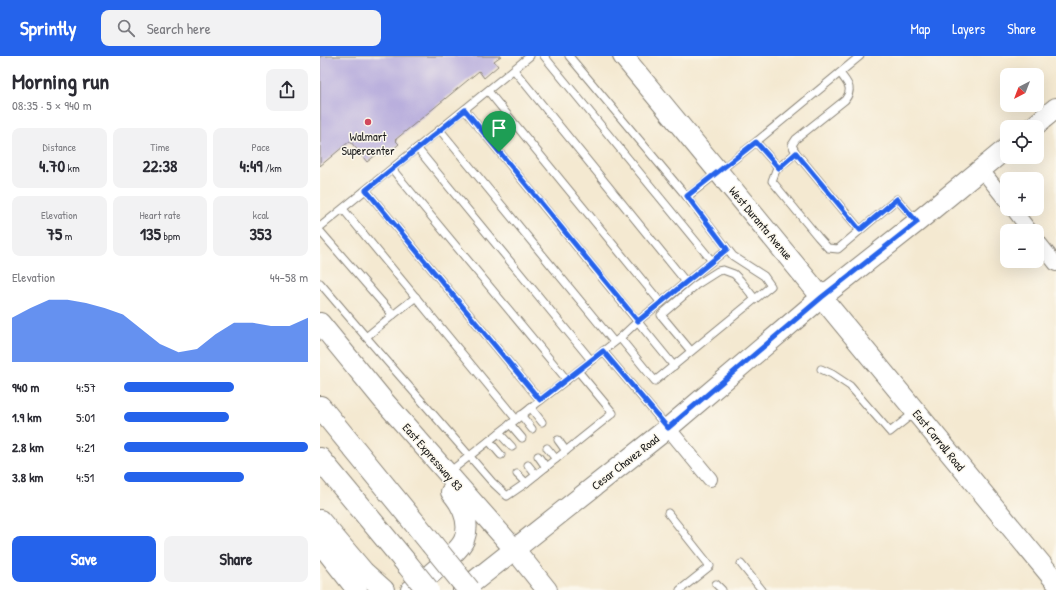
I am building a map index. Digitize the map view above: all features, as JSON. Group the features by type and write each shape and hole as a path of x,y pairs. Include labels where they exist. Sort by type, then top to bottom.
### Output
{"highway":[{"path":"320,407 469,590"},
{"path":"320,459 428,590"}],"street":[{"name":"West Duranta Avenue","path":"623,56 822,297"},
{"path":"1041,120 1056,108"},
{"name":"Cesar Chavez Road","path":"462,590 515,550 668,428 822,297 1000,154"},
{"path":"981,169 1000,193"},
{"path":"1018,216 1024,224"},
{"path":"1044,249 1056,264"},
{"name":"East Carroll Road","path":"822,297 1056,582"},
{"name":"East Expressway 83","path":"320,323 384,400 515,550 547,590"},
{"path":"384,400 417,452 455,496 466,515 467,527 464,541 452,556 411,590"},
{"path":"668,428 710,479"},
{"path":"320,520 364,572 384,590"},
{"path":"320,543 357,590"}],"lane":[{"path":"320,227 530,56"},
{"path":"544,56 712,261"},
{"path":"440,130 617,340 655,381 771,286 764,276 732,256 687,196 569,56"},
{"path":"687,196 719,172 860,56"},
{"path":"514,70 686,282"},
{"path":"840,73 849,86 849,94 846,100 796,139 792,145 796,153 860,230"},
{"path":"488,91 661,303"},
{"path":"465,110 674,366"},
{"path":"756,142 779,168"},
{"path":"417,148 592,360"},
{"path":"796,153 776,170 772,181 828,248 838,249 897,199 917,222"},
{"path":"392,169 566,380"},
{"path":"366,190 540,400"},
{"path":"343,208 516,419 532,429"},
{"path":"320,231 393,315"},
{"path":"448,473 617,340 638,321 727,249"},
{"path":"661,315 696,285 718,271 723,270 734,274 755,299"},
{"path":"320,283 492,482 507,496 526,483 613,413 578,371"},
{"path":"366,337 416,297"},
{"path":"655,308 691,351"},
{"path":"603,351 668,428"},
{"path":"821,369 832,374 850,386 890,432 916,411"},
{"path":"531,408 542,422"},
{"path":"516,419 522,438"},
{"path":"499,433 512,446"},
{"path":"558,440 566,451"},
{"path":"488,441 501,455"},
{"path":"547,448 556,459"},
{"path":"538,456 546,467"},
{"path":"528,465 536,475"},
{"path":"517,474 526,483"},
{"path":"668,513 710,566 680,590"},
{"path":"741,564 762,590"},
{"path":"716,584 722,590"}],"building":[{"name":"Walmart Supercenter","path":"320,56 501,56 494,61 498,66 484,78 479,71 395,140 399,144 385,156 381,151 367,162 350,141 320,166"}],"place":[{"name":"Walmart Supercenter","path":"368,122"}],"route":[{"path":"465,110 499,152 638,321 727,249 687,196 756,142 779,168 796,153 860,230 897,199 917,222 822,297 668,428 603,351 540,400 366,190 465,110"}]}
